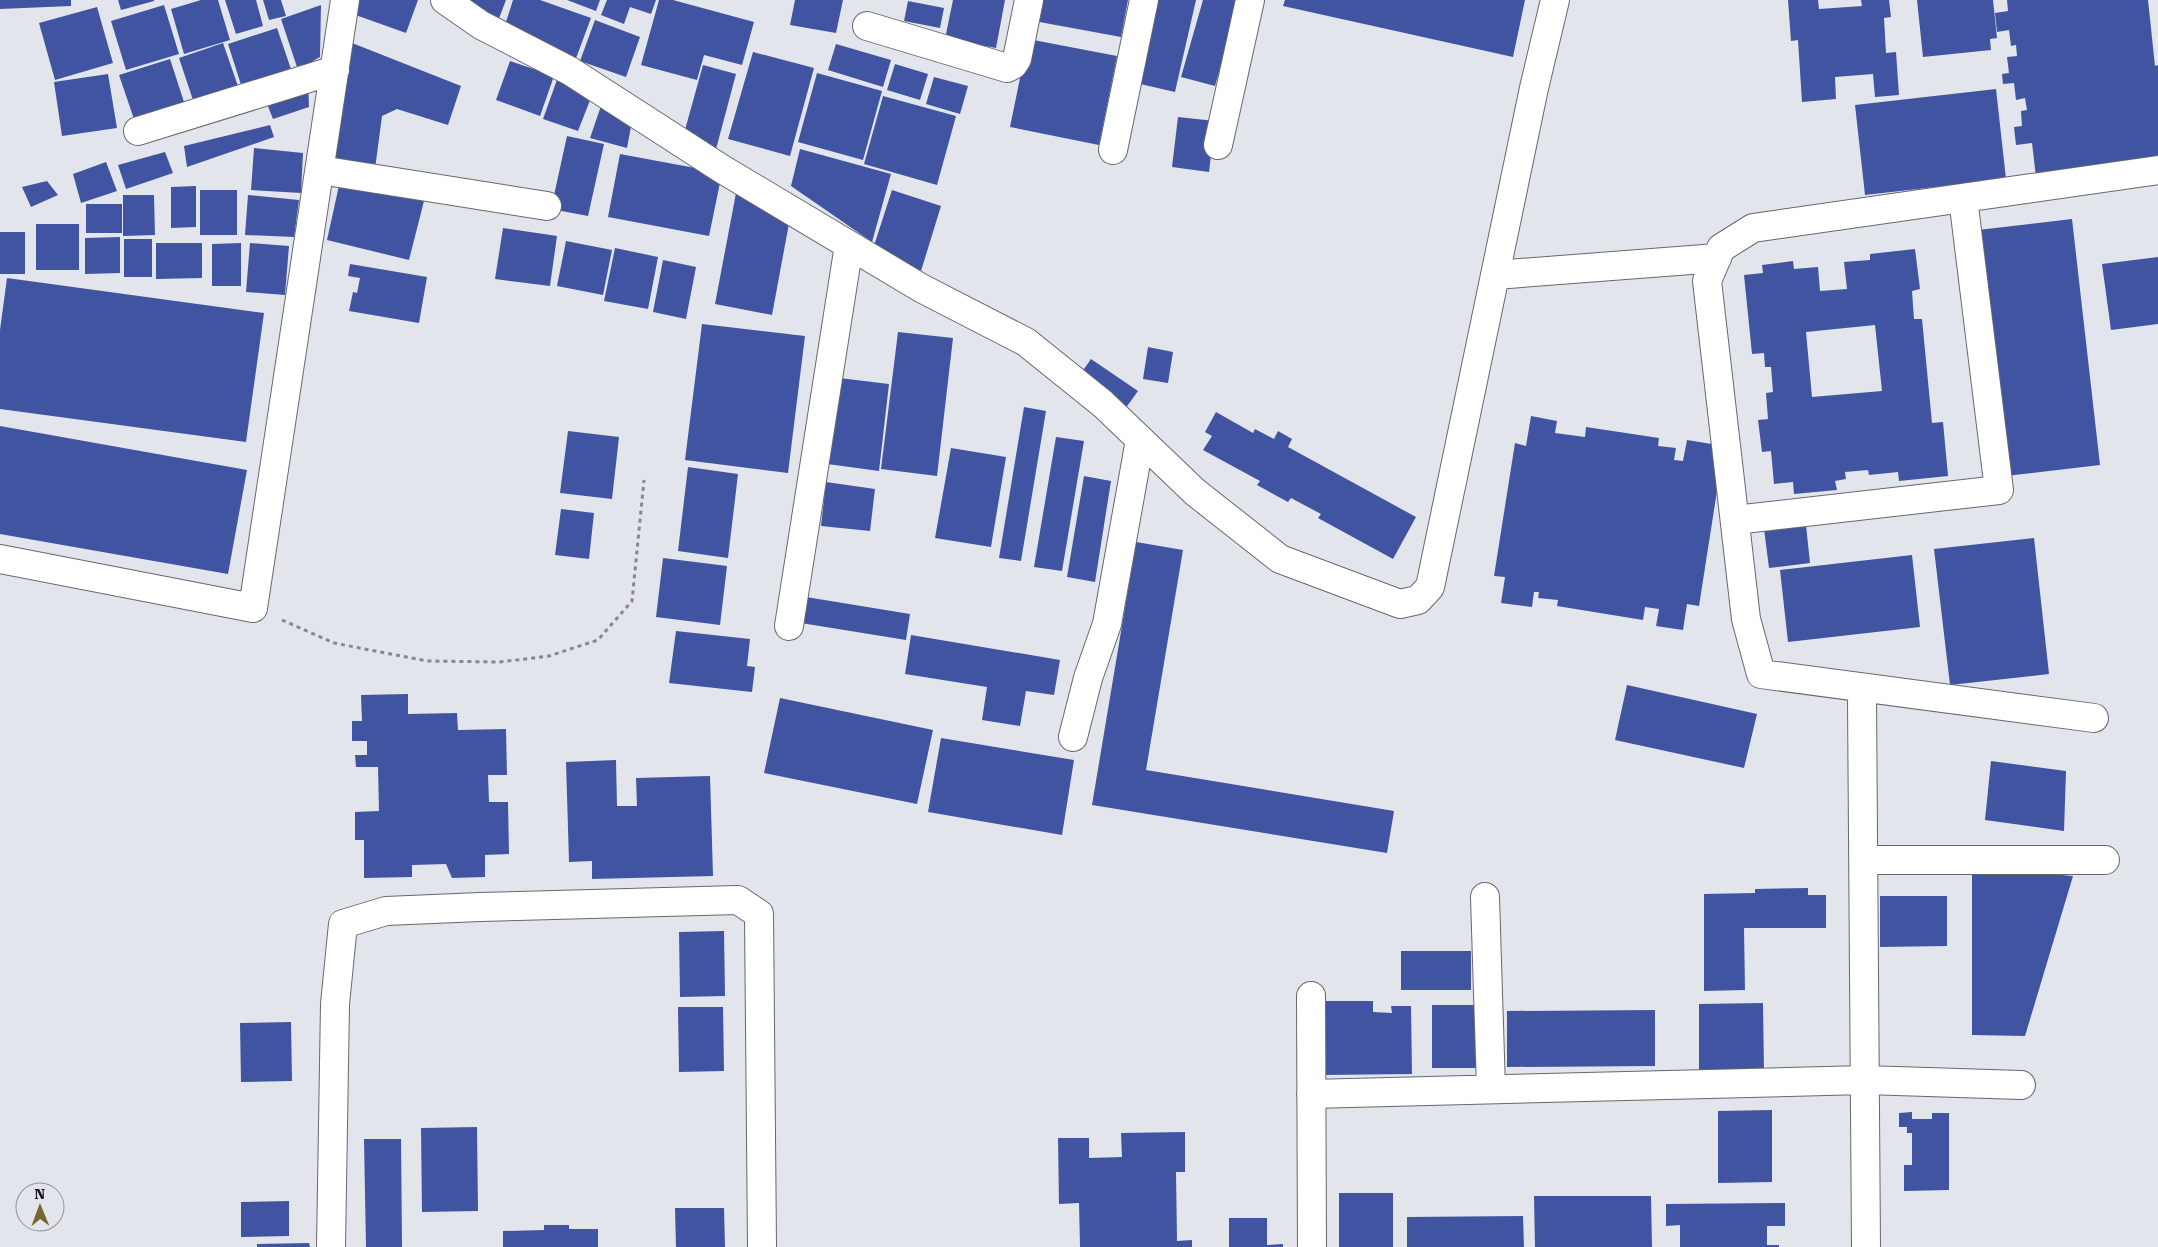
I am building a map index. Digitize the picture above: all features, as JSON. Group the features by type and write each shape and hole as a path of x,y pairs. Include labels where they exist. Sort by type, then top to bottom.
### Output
{"street":[{"path":"0,559 254,608 346,0"},
{"path":"445,0 481,25 570,71 722,169 921,288 1026,342 1103,404 1195,492 1280,559 1400,604 1418,600 1430,587 1494,275 1555,0"},
{"path":"867,26 1007,68 1013,65 1017,59 1029,0"},
{"path":"1113,150 1144,0"},
{"path":"1218,144 1250,0"},
{"path":"138,131 335,70"},
{"path":"320,170 547,206"},
{"path":"2094,718 1761,674 1746,619 1707,281 1721,248 1753,228 2158,170"},
{"path":"1735,520 1998,490 1963,198"},
{"path":"789,626 849,245"},
{"path":"1494,275 1717,258"},
{"path":"1073,737 1088,678 1107,624 1140,440"},
{"path":"1862,698 1866,1247"},
{"path":"1864,860 2105,860"},
{"path":"1485,897 1491,1090"},
{"path":"330,1247 335,1004 343,924 386,911 738,900 759,914 762,1247"},
{"path":"1311,996 1312,1247"},
{"path":"1311,1094 1865,1080 2021,1085"}],"path":[{"path":"254,608 334,643 427,661 500,662 549,656 598,640 632,601 644,480"}],"building":[{"path":"0,0 71,0 71,6 0,9"},
{"path":"118,0 154,0 154,1 121,10"},
{"path":"201,0 218,0 230,40 184,54 171,9"},
{"path":"225,0 256,0 263,26 236,34"},
{"path":"263,0 281,0 286,16 269,20"},
{"path":"355,0 418,0 406,33 350,13"},
{"path":"466,0 506,0 498,21"},
{"path":"513,0 540,0 591,18 575,61 505,25"},
{"path":"567,0 600,0 596,11"},
{"path":"607,0 656,0 651,14 630,7 624,24 601,15"},
{"path":"659,0 673,0 754,22 742,65 704,55 697,80 641,65"},
{"path":"795,0 843,0 836,33 790,25"},
{"path":"953,0 1005,0 996,48 945,39"},
{"path":"1037,0 1128,0 1121,37 1034,21"},
{"path":"1156,0 1196,0 1175,92 1136,83"},
{"path":"1203,0 1239,0 1215,86 1181,77"},
{"path":"1285,0 1525,0 1513,57 1283,6"},
{"path":"1788,0 1818,0 1819,9 1862,6 1861,0 1889,0 1891,17 1884,18 1886,53 1896,52 1899,95 1875,97 1873,74 1835,77 1836,99 1802,102 1798,40 1791,41"},
{"path":"1917,0 1993,0 1997,38 1990,39 1991,50 1923,57"},
{"path":"2007,0 2148,0 2155,66 2158,65 2158,164 2036,177 2032,143 2016,145 2014,127 2022,126 2021,111 2027,110 2025,98 2016,100 2014,83 2003,84 2002,74 2009,73 2007,57 2017,56 2016,45 2011,46 2009,30 1997,32 1995,13 2008,11"},
{"path":"908,1 944,8 940,28 904,21"},
{"path":"164,5 179,54 126,70 111,21"},
{"path":"321,5 320,57 298,70 281,19"},
{"path":"97,7 113,63 55,80 39,23"},
{"path":"595,20 640,37 626,77 580,61"},
{"path":"277,28 293,75 243,91 228,44"},
{"path":"1028,39 1117,56 1099,145 1010,127"},
{"path":"347,41 461,86 448,125 397,109 382,116 375,169 333,159"},
{"path":"223,43 239,89 194,103 179,58"},
{"path":"836,44 891,60 883,87 828,70"},
{"path":"753,52 814,68 790,156 728,139"},
{"path":"170,59 185,105 135,122 119,75"},
{"path":"510,61 554,76 540,116 496,100"},
{"path":"895,64 928,74 920,100 887,90"},
{"path":"703,65 736,74 715,153 683,137"},
{"path":"817,73 882,91 863,160 798,142"},
{"path":"108,74 117,128 62,136 54,82"},
{"path":"558,77 594,90 578,131 543,119"},
{"path":"934,77 968,86 960,114 926,104"},
{"path":"308,82 309,107 273,119 264,96"},
{"path":"1996,89 2006,179 1865,195 1855,105"},
{"path":"883,96 956,116 937,185 864,164"},
{"path":"602,103 632,121 627,148 590,138"},
{"path":"1178,117 1215,121 1209,172 1172,167"},
{"path":"270,125 274,137 187,167 184,146"},
{"path":"567,136 604,144 588,216 551,209"},
{"path":"254,148 303,153 301,193 251,190"},
{"path":"800,149 891,174 872,242 791,186"},
{"path":"165,152 173,173 126,189 118,165"},
{"path":"620,154 722,173 709,236 608,217"},
{"path":"106,162 117,191 81,203 73,174"},
{"path":"47,181 58,195 31,207 22,187"},
{"path":"340,181 424,201 409,260 327,240"},
{"path":"196,186 196,227 171,228 171,187"},
{"path":"200,190 237,190 237,235 200,235"},
{"path":"892,190 941,206 921,271 871,255"},
{"path":"736,193 790,218 772,315 715,304"},
{"path":"123,195 154,195 155,235 123,236"},
{"path":"248,195 299,200 294,237 245,235"},
{"path":"86,204 122,204 122,233 86,233"},
{"path":"2072,219 2100,465 2006,476 1978,230"},
{"path":"36,224 79,224 79,270 36,270"},
{"path":"503,228 557,236 550,286 495,279"},
{"path":"0,232 25,232 25,274 0,274"},
{"path":"120,237 120,273 85,274 85,238"},
{"path":"124,239 152,239 152,277 124,277"},
{"path":"566,241 612,250 603,295 557,286"},
{"path":"156,243 202,243 202,278 156,279"},
{"path":"241,243 241,286 212,286 212,244"},
{"path":"250,243 289,246 285,295 246,292"},
{"path":"615,248 658,257 648,309 604,301"},
{"path":"1915,249 1920,289 1912,291 1914,319 1922,319 1932,423 1943,422 1948,476 1899,481 1898,472 1869,475 1868,470 1845,472 1846,479 1835,481 1837,490 1794,494 1793,482 1774,484 1771,451 1762,452 1758,420 1768,419 1766,393 1773,392 1771,367 1765,367 1764,353 1752,354 1744,275 1763,273 1762,265 1793,261 1794,269 1818,267 1820,291 1847,289 1844,262 1870,260 1870,254","holes":["1875,325 1882,391 1812,397 1806,332"]},
{"path":"2158,257 2158,324 2111,330 2102,264"},
{"path":"663,260 696,267 686,319 653,312"},
{"path":"350,264 427,277 419,323 349,311 353,292 357,293 360,278 348,276"},
{"path":"7,278 264,313 246,442 0,409 0,330"},
{"path":"702,324 805,336 788,473 685,460"},
{"path":"898,332 953,338 937,476 881,469"},
{"path":"1148,347 1173,352 1168,383 1143,379"},
{"path":"1091,359 1138,391 1125,409 1079,376"},
{"path":"831,377 889,384 879,471 820,463"},
{"path":"1024,407 1046,411 1021,561 999,558"},
{"path":"1216,412 1253,433 1255,429 1274,439 1278,431 1292,439 1288,447 1416,517 1393,559 1318,518 1321,514 1291,498 1288,502 1257,485 1260,481 1203,450 1212,436 1205,432"},
{"path":"1531,416 1557,421 1555,433 1585,437 1586,427 1659,438 1658,446 1676,448 1674,460 1683,461 1687,440 1724,446 1699,606 1687,604 1683,630 1656,626 1659,609 1645,607 1643,620 1557,606 1558,600 1538,598 1539,592 1534,592 1532,607 1501,603 1505,577 1494,576 1515,443 1526,446"},
{"path":"0,426 247,470 228,574 0,534"},
{"path":"568,431 619,437 612,499 560,493"},
{"path":"1056,437 1084,441 1062,571 1034,567"},
{"path":"951,448 1006,457 991,547 935,538"},
{"path":"688,467 738,474 728,558 678,551"},
{"path":"1084,476 1111,481 1095,582 1067,577"},
{"path":"826,482 875,489 870,531 821,526"},
{"path":"561,509 594,513 589,559 555,555"},
{"path":"1805,516 1810,563 1769,568 1763,521"},
{"path":"2034,538 2049,674 1950,685 1934,549"},
{"path":"1136,542 1183,550 1146,770 1394,811 1387,853 1092,805"},
{"path":"1912,555 1920,627 1788,642 1780,570"},
{"path":"663,558 727,566 720,625 656,617"},
{"path":"806,597 910,614 906,640 801,623"},
{"path":"676,631 750,639 747,666 755,667 752,692 669,683"},
{"path":"911,635 1060,660 1054,695 1026,691 1020,726 982,720 987,687 905,674"},
{"path":"1627,685 1757,714 1744,768 1615,740"},
{"path":"408,694 408,714 457,713 458,730 506,729 507,775 488,775 489,802 508,802 509,854 485,855 485,877 452,878 446,864 412,865 412,877 364,878 364,840 355,840 355,812 379,811 378,767 356,767 355,755 367,755 367,741 352,741 352,721 362,721 361,695"},
{"path":"780,698 933,730 917,804 764,773"},
{"path":"941,738 1074,760 1062,835 928,812"},
{"path":"616,760 617,806 637,806 636,778 710,776 713,876 592,879 592,861 569,862 566,762"},
{"path":"1991,761 2066,771 2064,831 1985,820"},
{"path":"1972,867 2073,876 2025,1036 1972,1035"},
{"path":"1808,888 1808,895 1826,895 1826,928 1744,928 1745,990 1704,991 1704,894 1755,893 1755,889"},
{"path":"1880,896 1947,896 1947,946 1880,947"},
{"path":"724,931 725,996 680,997 679,932"},
{"path":"1401,951 1471,951 1471,990 1401,990"},
{"path":"1324,1001 1373,1001 1373,1012 1392,1013 1391,1006 1411,1006 1412,1074 1324,1075"},
{"path":"1763,1003 1764,1073 1699,1073 1699,1004"},
{"path":"1432,1005 1484,1005 1485,1068 1432,1068"},
{"path":"678,1007 723,1007 724,1071 679,1072"},
{"path":"1655,1010 1655,1066 1507,1067 1507,1011"},
{"path":"291,1022 292,1081 241,1082 240,1023"},
{"path":"1772,1110 1772,1182 1718,1183 1718,1111"},
{"path":"1912,1112 1912,1119 1932,1119 1932,1113 1949,1113 1949,1190 1904,1191 1904,1165 1912,1165 1912,1133 1907,1133 1907,1127 1899,1127 1899,1113"},
{"path":"477,1127 478,1211 422,1212 421,1128"},
{"path":"1185,1132 1185,1172 1176,1172 1177,1241 1192,1240 1192,1247 1080,1247 1079,1203 1059,1204 1058,1138 1089,1138 1089,1158 1122,1157 1121,1133"},
{"path":"364,1139 401,1139 402,1247 366,1247"},
{"path":"1339,1193 1393,1193 1393,1247 1339,1247"},
{"path":"1534,1196 1651,1196 1652,1247 1535,1247"},
{"path":"289,1201 289,1236 241,1237 241,1202"},
{"path":"1785,1203 1785,1226 1767,1226 1767,1245 1779,1245 1779,1247 1680,1247 1680,1225 1666,1226 1666,1204"},
{"path":"675,1208 724,1208 725,1247 676,1247"},
{"path":"1523,1216 1524,1247 1407,1247 1407,1217"},
{"path":"1229,1218 1267,1218 1267,1245 1283,1244 1283,1247 1229,1247"},
{"path":"544,1225 569,1225 569,1229 598,1229 598,1247 503,1247 503,1231 544,1230"},
{"path":"309,1243 310,1247 257,1247 257,1244"}]}
